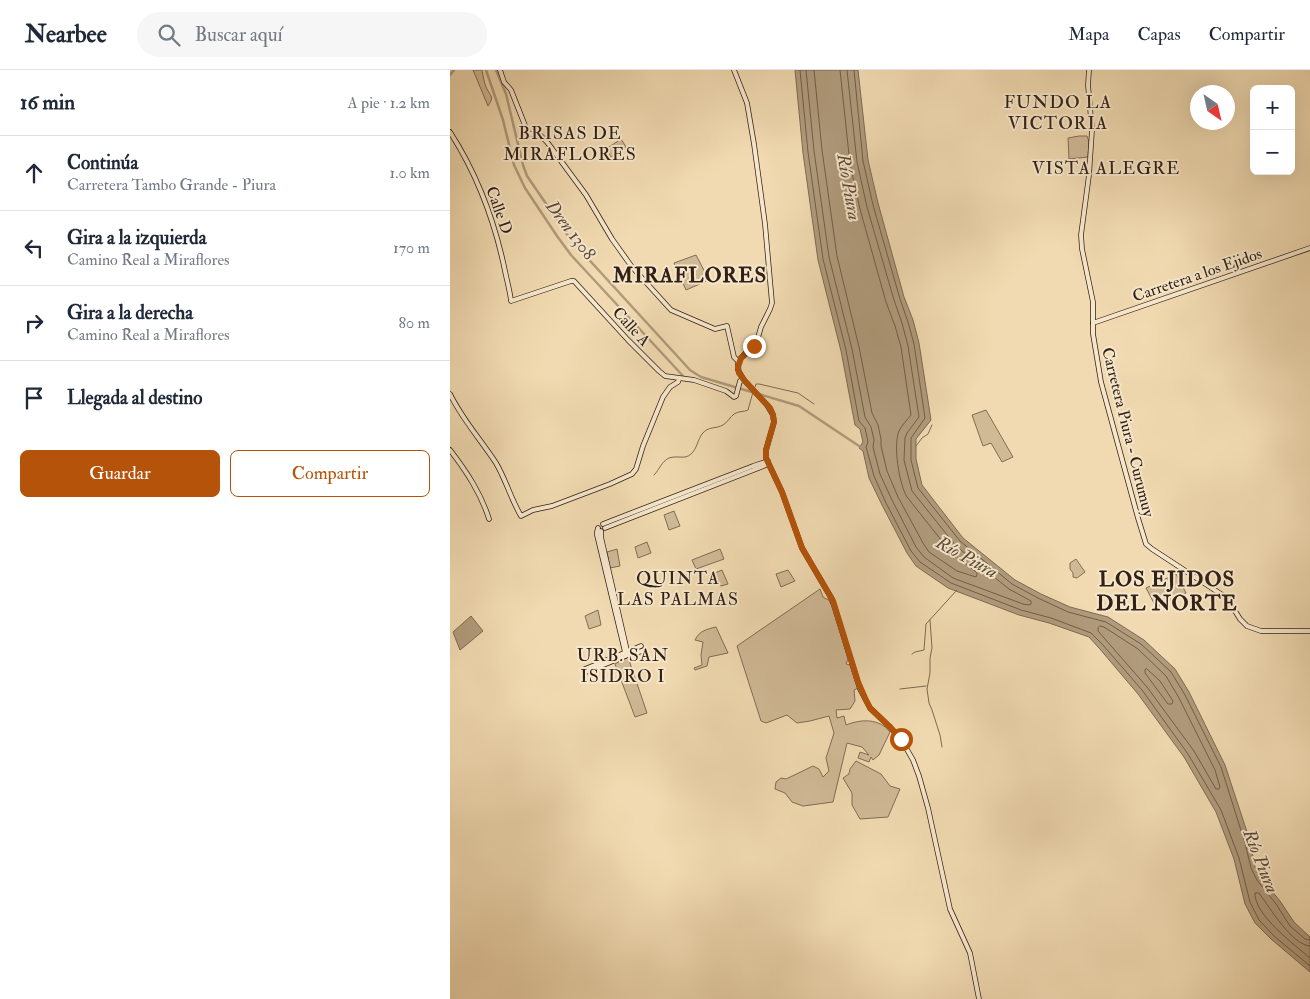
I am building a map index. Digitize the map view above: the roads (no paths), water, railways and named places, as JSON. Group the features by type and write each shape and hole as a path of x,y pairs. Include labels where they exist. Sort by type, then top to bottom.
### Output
{"street":[{"path":"500,70 504,82 511,90 528,133 541,136 547,142 586,195 612,239 632,267 671,310 715,329 727,326 734,357 738,362 738,370 744,380 772,412 774,419 766,450 768,462 782,492 802,548 833,601 858,682 865,698 870,708 901,739 913,760 928,808 950,906 971,957 979,999"},
{"path":"734,70 747,103 751,126 765,224 772,303 761,326 757,341 738,362"},
{"name":"Carretera Piura - Curumuy","path":"1089,70 1088,85 1092,130 1089,175 1081,235 1083,256 1093,302 1095,345 1102,385 1147,546 1228,598 1240,619 1247,626 1261,631 1310,631"},
{"name":"Calle D","path":"450,132 485,200 501,249 511,301 574,281"},
{"name":"Carretera a los Ejidos","path":"1093,323 1310,248"},
{"name":"Calle A","path":"574,281 615,326 666,376 694,380 734,397 738,394 740,382 744,380"},
{"path":"450,394 469,426 496,463 521,516 533,510 552,506 632,474 636,469 663,397 670,387 678,382 678,378"},
{"path":"450,450 469,477 483,502 489,519"},
{"path":"627,653 597,532 602,528 768,462"},
{"path":"586,671 627,653 642,649"}],"water":[{"name":"Río Piura","path":"795,70 858,70 868,160 904,297 919,343 931,420 916,439 916,459 922,485 963,538 1015,580 1070,607 1108,617 1144,640 1175,669 1189,692 1225,765 1250,841 1255,867 1294,922 1310,937 1310,972 1255,923 1245,904 1234,859 1216,812 1184,757 1138,694 1089,637 1019,615 948,588 916,566 907,553 869,478 863,451 859,448 863,442 860,429 855,425 841,351 818,260 803,153"},
{"path":"471,616 483,631 460,650 453,632"}],"waterway":[{"path":"450,75 454,70"},
{"name":"Dren 1308","path":"486,70 503,120 514,165 525,188 571,255 684,377"},
{"path":"496,70 506,94 527,176 571,240 690,370 701,377 799,406 862,448"},
{"path":"755,387 756,384 759,384 798,393 814,404"},
{"path":"654,475 669,458 689,456 695,449 704,431 723,425 736,413 748,410 753,392"},
{"path":"916,446 928,434 932,425"},
{"path":"912,654 924,650 926,624 957,590"},
{"path":"930,620 932,648 927,689 929,703 942,747"},
{"path":"900,689 926,686"}],"district":[{"name":"FUNDO LA VICTORIA","path":"1058,112"},
{"name":"BRISAS DE MIRAFLORES","path":"570,143"},
{"name":"VISTA ALEGRE","path":"1106,168"},
{"name":"MIRAFLORES","path":"690,275"},
{"name":"QUINTA LAS PALMAS","path":"678,588"},
{"name":"LOS EJIDOS DEL NORTE","path":"1167,591"},
{"name":"URB. SAN ISIDRO I","path":"623,665"}]}
